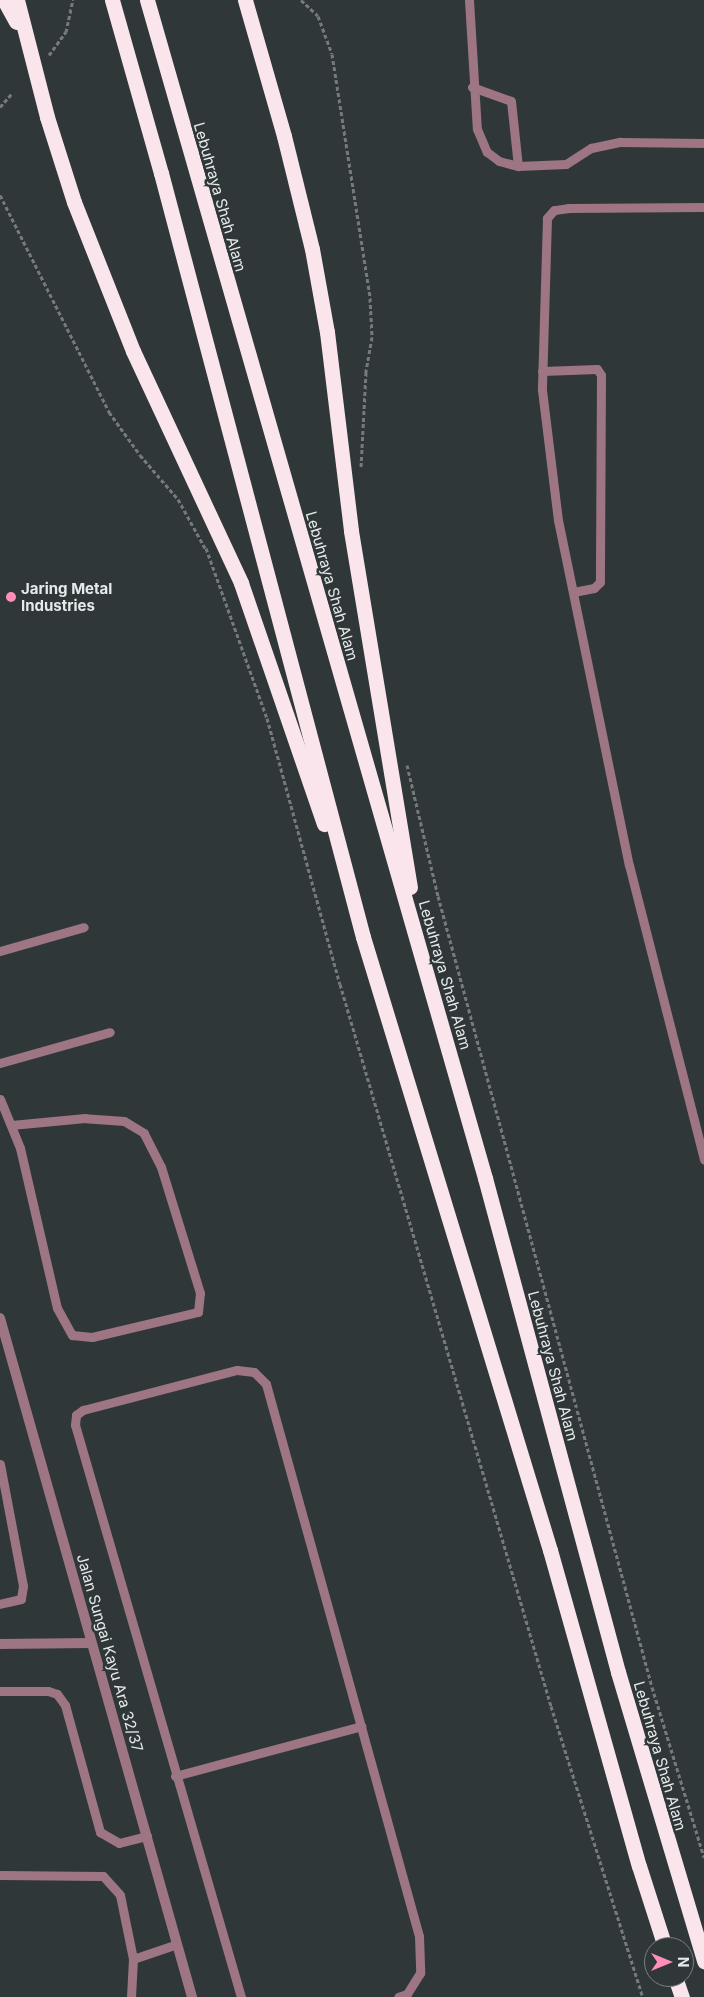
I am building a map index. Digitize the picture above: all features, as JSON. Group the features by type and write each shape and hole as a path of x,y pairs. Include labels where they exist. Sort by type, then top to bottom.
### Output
{"highway":[{"path":"4,0 30,50"},
{"path":"17,0 78,211 133,351 241,583 363,937 550,1550 639,1866 662,1937"},
{"path":"112,0 166,192 363,937"},
{"name":"Lebuhraya Shah Alam","path":"148,0 284,484 426,970 618,1672 704,1961"},
{"path":"245,0 284,136 313,258 326,332 351,531 426,970"}],"street":[{"name":"Jalan Sungai Kayu Ara 32/37","path":"0,1318 90,1643 192,1997"},
{"path":"0,1644 90,1643"}],"lane":[{"path":"469,0 472,87 476,129 487,152 499,161 518,166 566,164 591,148 620,142 704,143"},
{"path":"472,87 511,101 518,166"},
{"path":"704,207 554,210 547,218 542,370 542,390 558,520 629,864 704,1160"},
{"path":"542,370 597,369 601,375 600,582 594,588 573,592"},
{"path":"0,951 84,927"},
{"path":"0,1063 110,1032"},
{"path":"0,1099 20,1148 57,1308 72,1335 92,1336 198,1312 200,1293 161,1167 144,1133 124,1121 85,1118 11,1125"},
{"path":"240,1997 75,1425 76,1415 82,1410 237,1370 254,1372 266,1384 419,1936 420,1973 407,1994 398,1997"},
{"path":"0,1464 23,1586 21,1599 0,1604"},
{"path":"0,1691 48,1691 57,1694 65,1705 100,1832 118,1843 147,1836"},
{"path":"175,1776 361,1726"},
{"path":"0,1875 103,1876 120,1895 133,1959 131,1997"},
{"path":"133,1959 177,1944"}],"path":[{"path":"49,55 66,32 73,0"},
{"path":"301,0 318,16 332,54 370,298 372,337 366,372 360,476"},
{"path":"0,107 12,93"},
{"path":"0,195 109,412 140,455 178,499 207,553"},
{"path":"202,529 207,553 267,718 340,984 551,1706 643,1997"},
{"path":"407,762 438,896 634,1620 704,1857"}],"place":[{"name":"Jaring Metal Industries","path":"11,597"}]}
